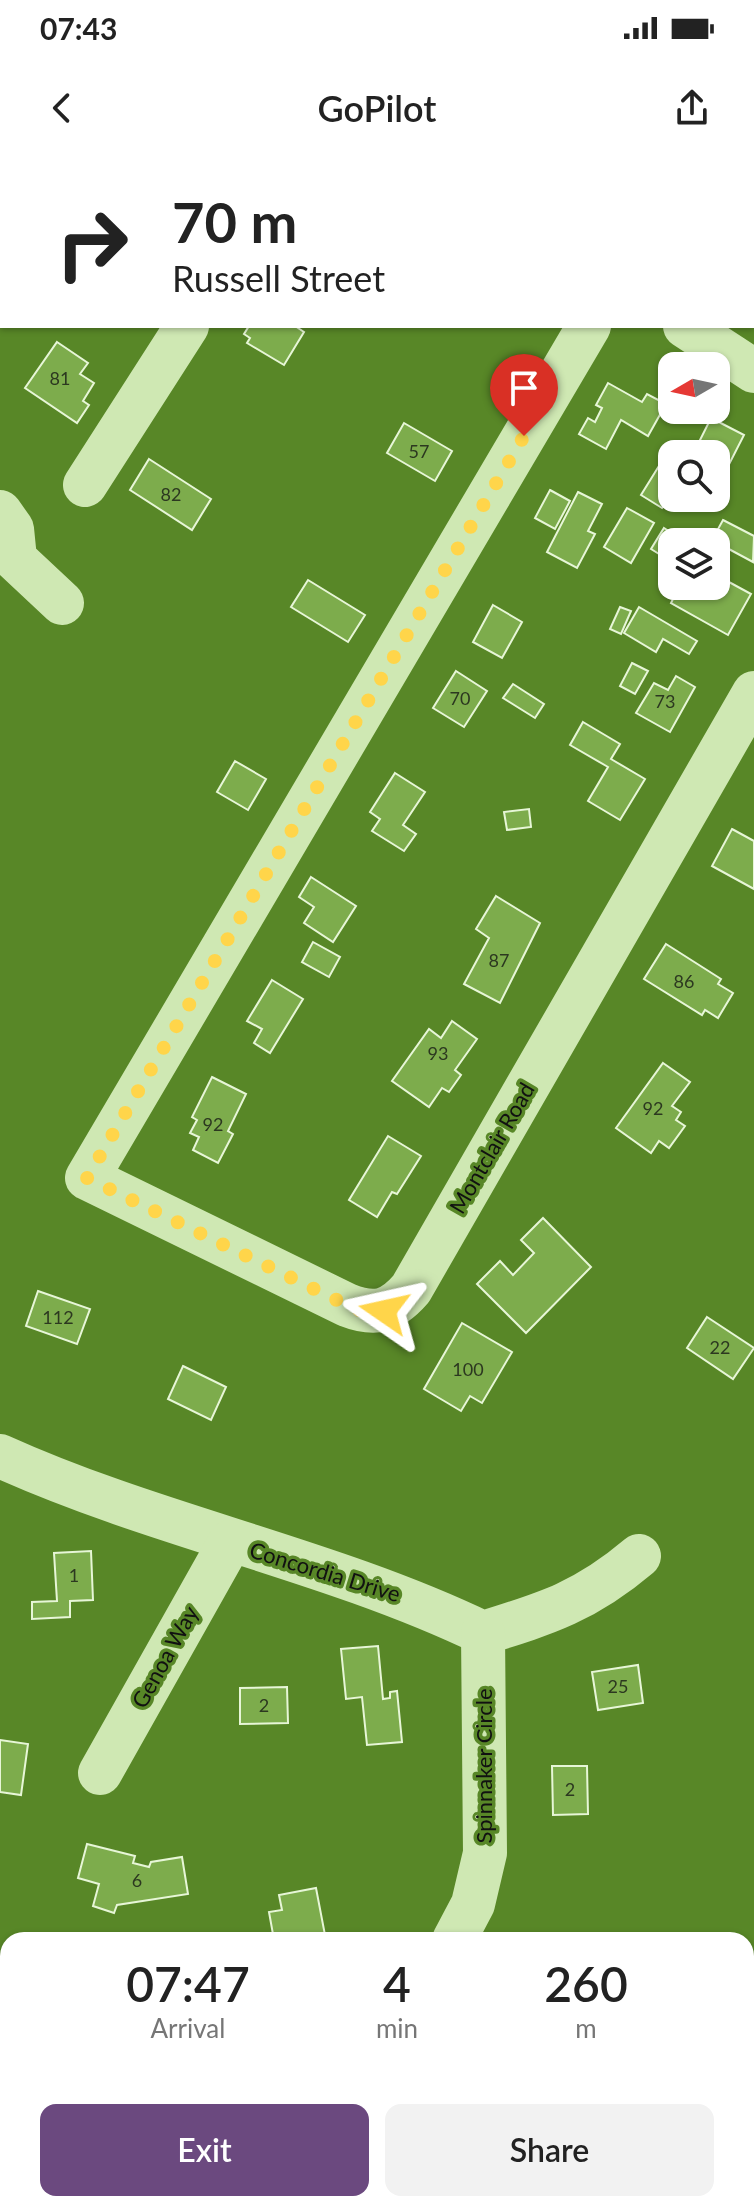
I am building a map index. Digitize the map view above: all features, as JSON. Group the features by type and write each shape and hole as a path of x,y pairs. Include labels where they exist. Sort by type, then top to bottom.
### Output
{"street":[{"path":"85,485 186,328"},
{"name":"Montclair Road","path":"588,328 87,1178 347,1305 374,1312 397,1304 411,1289 754,693"},
{"path":"688,328 754,371"},
{"path":"0,512 12,529 15,559 62,603"},
{"name":"Concordia Drive","path":"0,1456 230,1542 413,1600 483,1633"},
{"name":"Genoa Way","path":"100,1773 230,1542"},
{"path":"483,1633 571,1603 605,1585 639,1556"},
{"name":"Spinnaker Circle","path":"458,1932 473,1904 485,1853 483,1633"}],"building":[{"path":"248,328 298,328 304,332 284,365 247,343 250,338 244,334"},
{"path":"57,342 88,363 80,374 94,383 83,401 89,405 77,423 25,388"},
{"path":"608,383 642,402 647,394 658,400 658,418 648,436 621,420 606,449 579,434 588,418 595,422 602,408 596,405"},
{"path":"404,423 452,451 435,481 387,453"},
{"path":"708,424 723,424 744,435 730,462 730,440 700,440"},
{"path":"149,459 211,499 192,530 130,490"},
{"path":"658,467 658,506 641,495"},
{"path":"550,490 570,501 555,529 535,518"},
{"path":"578,492 602,504 588,531 595,534 577,568 547,552"},
{"path":"627,508 654,523 631,563 604,547"},
{"path":"723,520 754,536 753,562 730,550 730,528 719,528"},
{"path":"658,538 658,553 651,549"},
{"path":"308,580 365,615 348,642 291,607"},
{"path":"730,583 751,594 728,635 671,603 672,600 730,600"},
{"path":"493,605 522,622 502,658 473,642"},
{"path":"620,607 631,611 621,634 610,629"},
{"path":"639,607 697,641 689,654 663,639 656,652 624,633"},
{"path":"632,663 648,671 635,694 620,686"},
{"path":"456,671 487,691 464,727 433,708"},
{"path":"676,676 695,687 670,732 636,713 654,683 668,690"},
{"path":"513,684 544,704 535,718 503,698"},
{"path":"583,722 620,744 611,759 645,779 620,820 588,801 608,767 570,745"},
{"path":"235,761 266,779 248,810 217,792"},
{"path":"395,773 425,792 403,825 416,834 404,851 372,831 380,819 370,812"},
{"path":"529,809 531,827 507,830 504,812"},
{"path":"732,829 754,841 754,889 712,866"},
{"path":"311,877 356,906 333,942 304,923 314,907 299,897"},
{"path":"496,896 540,923 500,1003 464,984 489,938 476,929"},
{"path":"313,942 340,957 329,977 302,962"},
{"path":"666,944 721,979 718,984 733,993 718,1018 705,1010 702,1015 644,979"},
{"path":"272,980 303,999 270,1053 254,1043 262,1029 247,1021"},
{"path":"452,1021 477,1039 455,1070 461,1075 449,1092 442,1088 429,1107 392,1081 429,1029 441,1038"},
{"path":"663,1063 690,1082 672,1106 681,1112 676,1120 685,1126 669,1148 659,1141 651,1153 616,1128"},
{"path":"212,1077 246,1094 228,1131 233,1134 218,1163 193,1150 199,1137 190,1133 197,1120 192,1117"},
{"path":"388,1136 421,1156 397,1194 392,1192 377,1217 349,1200"},
{"path":"543,1218 591,1267 526,1333 477,1284 500,1261 513,1275 534,1253 521,1240"},
{"path":"38,1291 90,1309 77,1344 26,1326"},
{"path":"707,1317 754,1348 733,1379 687,1348"},
{"path":"462,1323 512,1352 482,1403 470,1396 461,1411 424,1389"},
{"path":"183,1366 226,1387 211,1420 168,1399"},
{"path":"91,1551 93,1600 70,1601 70,1617 32,1619 32,1602 57,1601 54,1553"},
{"path":"378,1646 383,1699 390,1698 390,1692 397,1691 402,1742 367,1745 362,1697 346,1699 341,1649"},
{"path":"638,1665 643,1703 598,1710 592,1672"},
{"path":"287,1687 288,1723 240,1724 240,1688"},
{"path":"0,1740 28,1744 21,1795 0,1792"},
{"path":"552,1766 587,1766 588,1814 553,1815"},
{"path":"87,1844 135,1856 133,1863 149,1867 151,1862 182,1857 188,1894 117,1905 114,1913 93,1906 99,1884 78,1878"},
{"path":"316,1888 324,1932 273,1932 269,1912 282,1910 279,1895"}],"route":[{"path":"384,1311 364,1312 347,1305 87,1178 524,436"}]}
